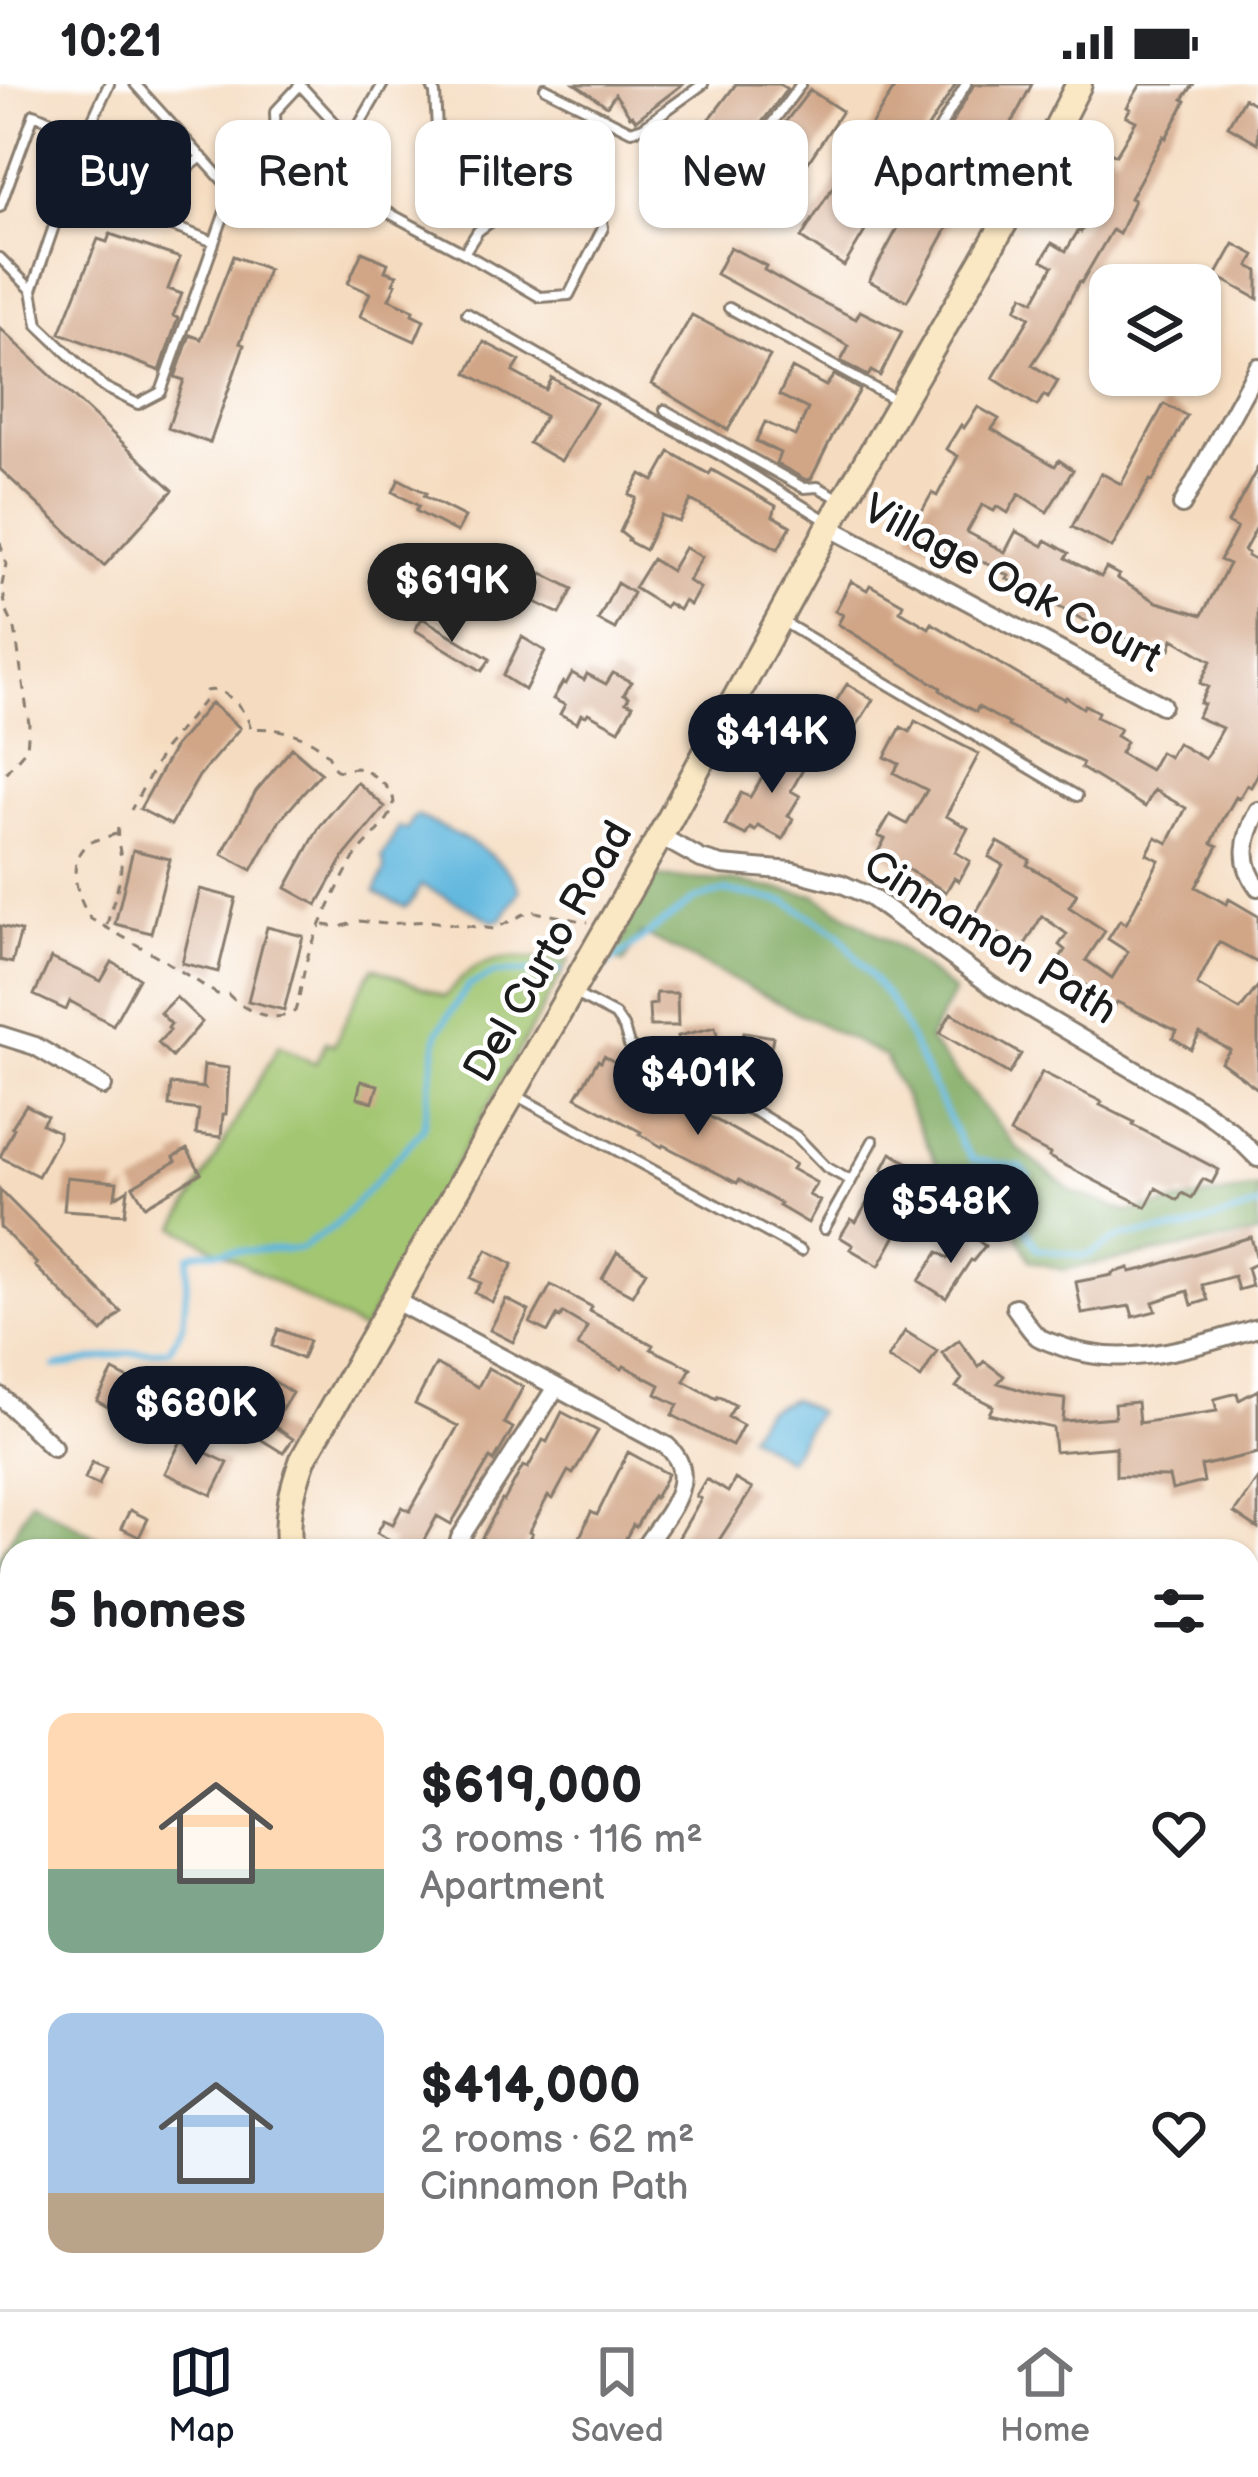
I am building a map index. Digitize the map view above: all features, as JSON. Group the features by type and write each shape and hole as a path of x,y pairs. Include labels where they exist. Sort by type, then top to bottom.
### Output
{"street":[{"name":"Del Curto Road","path":"1060,120 1079,84"},
{"name":"Del Curto Road","path":"290,1539 292,1490 304,1459 1001,228"},
{"path":"1182,505 1258,367"},
{"name":"Village Oak Court","path":"830,525 1162,705"},
{"path":"1258,811 1244,848 1245,866 1258,887"},
{"name":"Cinnamon Path","path":"660,836 701,859 792,871 869,896 992,986 1204,1111 1258,1158"},
{"path":"0,1035 35,1046 103,1086"},
{"path":"394,1300 667,1446 682,1467 683,1481 649,1539"},
{"path":"1015,1307 1038,1337 1104,1357 1171,1352 1258,1328"},
{"path":"460,1539 556,1387"},
{"path":"0,1396 53,1447"}],"lane":[{"path":"92,120 109,84"},
{"path":"53,228 32,290 38,326 102,386 139,404 160,392 227,206 226,184 135,84"},
{"path":"275,120 274,112 300,84 333,120"},
{"path":"361,120 382,84"},
{"path":"431,84 436,120"},
{"path":"544,88 631,131 703,84"},
{"path":"774,120 801,84"},
{"path":"944,120 965,84"},
{"path":"0,207 34,114 48,120"},
{"path":"191,165 202,157"},
{"path":"391,214 540,297 569,295 603,228"},
{"path":"178,228 214,242"},
{"path":"464,253 483,228"},
{"path":"0,258 32,290"},
{"path":"729,308 900,403"},
{"path":"466,313 720,455 830,525"},
{"path":"665,410 804,488 818,487 844,500"},
{"path":"778,620 1077,796"},
{"path":"570,992 615,1015 629,1045 646,1062 757,1112 796,1136 826,1167 851,1181"},
{"path":"513,1093 801,1251"},
{"path":"824,1229 873,1141"}],"path":[{"path":"0,542 6,564 2,585 15,628 29,724 27,748 0,779"},
{"path":"106,927 120,874 117,831 86,845 76,866 76,885 86,913 106,927 217,994 228,994 239,1004 275,1018 292,1015 309,951 352,860 394,812 395,801 368,772 335,770 327,754 295,734 250,729 244,712 213,689 164,749 131,810"},
{"path":"322,925 428,921 494,929 530,911 595,924"}],"green space":[{"path":"649,877 731,881 815,895 898,947 954,992 928,1040 1018,1149 1073,1192 1128,1212 1258,1187 1258,1234 1062,1270 1030,1260 999,1199 964,1178 946,1183 885,1057 641,933 624,963 604,955"},
{"path":"515,958 570,959 363,1331 176,1227 279,1045 315,1064 326,1042 334,1045 374,967 445,997 475,968"},
{"path":"31,1500 100,1539 10,1539"}],"water":[{"path":"417,816 475,845 512,877 520,890 502,919 494,921 421,885 405,907 375,892 385,869 382,857 399,827 407,830"},
{"path":"792,1399 817,1412 788,1460 748,1435 764,1411"}],"building":[{"path":"575,84 683,84 636,120 615,94 607,106"},
{"path":"736,84 779,84 787,89 764,120 709,120"},
{"path":"897,84 956,84 933,120 875,120"},
{"path":"974,84 1032,84 1013,120 954,120"},
{"path":"1141,84 1194,84 1130,198 1134,200 1119,234 1112,230 1089,264 1032,365 1058,381 1037,406 993,378 1030,317 1016,309 1023,295 1034,301 1053,266 1042,260 1052,243 1066,251 1083,228 1114,228 1114,154 1136,121 1126,116"},
{"path":"810,90 842,111 808,162 808,120 787,120"},
{"path":"1244,98 1258,106 1258,143 1228,126"},
{"path":"832,188 832,228 867,228 844,266 801,238"},
{"path":"898,228 947,228 907,301 869,281"},
{"path":"110,234 180,258 168,289 182,294 173,316 178,318 160,371 60,333 98,239 107,242"},
{"path":"1234,244 1255,255 1249,266 1258,271 1258,299 1221,279 1221,267"},
{"path":"730,247 856,319 860,311 902,332 880,376 871,371 868,376 841,361 849,346 716,274"},
{"path":"362,252 388,263 385,271 397,275 389,299 424,320 415,341 360,316 370,293 348,283"},
{"path":"233,256 268,269 210,443 168,428 184,380 175,377 190,335 201,339"},
{"path":"692,315 770,356 728,430 652,384"},
{"path":"0,328 173,490 104,566 0,469"},
{"path":"484,342 520,361 513,372 546,390 552,378 596,403 561,461 529,443 545,416 467,373"},
{"path":"792,368 826,386 834,375 860,390 811,479 806,480 776,463 780,453 756,441 765,422 795,436 808,409 779,395"},
{"path":"1164,404 1187,416 1112,548 1072,527 1101,473 1121,484"},
{"path":"978,407 999,419 992,429 1055,466 1059,460 1073,470 1047,512 1019,494 1008,513 982,505 967,532 1005,552 1016,531 1043,546 1046,540 1069,553 1066,558 1101,577 1106,568 1157,602 1202,615 1229,564 1220,560 1237,528 1228,523 1258,467 1258,525 1244,551 1258,562 1258,774 1251,787 1247,785 1236,797 1220,825 1212,843 1218,846 1196,887 1258,916 1258,963 1219,942 1197,985 1240,1010 1258,986 1258,1089 1221,1062 1230,1050 1200,1033 1191,1049 1173,1038 1177,1031 1117,1002 1113,1008 1093,996 1095,992 1055,965 1065,950 1059,945 1067,934 1042,916 1023,948 973,918 1003,865 989,857 998,842 1077,894 1069,907 1105,931 1086,960 1112,978 1128,952 1108,939 1120,920 1126,924 1159,860 1147,854 1156,837 1168,843 1186,808 1154,790 1145,807 1081,768 1083,763 978,707 976,712 959,703 838,624 843,615 835,611 851,581 867,590 870,585 903,604 900,611 929,628 932,623 1027,680 1098,712 1096,717 1120,729 1116,736 1126,742 1120,753 1150,770 1160,752 1169,757 1177,743 1205,759 1222,728 1197,717 1208,687 1200,683 1211,661 1173,639 1170,649 1158,646 1156,653 1119,634 1117,638 971,555 964,553 959,561 909,534 958,456 946,449"},
{"path":"670,452 776,506 773,516 791,526 778,549 691,500 679,522 661,515 645,550 628,541 620,532 636,498 629,495 641,474 654,481"},
{"path":"399,479 465,517 457,532 416,511 419,506 393,492"},
{"path":"685,547 702,557 688,581 700,588 690,605 684,601 679,610 668,603 665,607 634,588 652,559 671,571"},
{"path":"542,573 573,589 560,614 529,599"},
{"path":"617,583 633,593 615,629 598,620"},
{"path":"422,618 490,659 482,671 415,630"},
{"path":"522,637 545,651 525,690 503,676"},
{"path":"572,673 584,680 587,674 606,684 613,673 631,682 624,694 633,705 619,730 588,713 581,714 577,723 560,714 565,705 553,699"},
{"path":"847,684 873,700 844,746 818,730"},
{"path":"211,703 240,728 199,776 171,825 140,809 175,746"},
{"path":"915,721 979,754 946,816 968,828 955,852 970,861 946,892 878,852 885,839 878,836 890,815 907,824 927,790 894,773 899,764 885,757 901,727 910,732"},
{"path":"797,738 815,748 791,791 800,796 788,816 793,819 783,839 758,826 746,835 725,825 741,793 750,797 772,761 782,764"},
{"path":"292,748 321,773 280,820 252,870 222,854 256,791"},
{"path":"357,782 385,807 345,855 317,905 286,888 320,826"},
{"path":"133,850 170,859 151,933 115,924"},
{"path":"200,889 236,898 218,972 182,963"},
{"path":"0,926 21,931 12,963 0,960"},
{"path":"267,927 303,936 284,1010 248,1001"},
{"path":"51,958 101,981 112,962 139,978 113,1025 70,1001 66,1010 34,995"},
{"path":"656,993 677,993 678,1026 650,1026 649,1005 656,1004"},
{"path":"176,997 202,1022 172,1057 158,1043 171,1024 160,1013"},
{"path":"951,1013 1021,1054 1009,1074 940,1033"},
{"path":"715,1027 723,1058 685,1067 678,1036"},
{"path":"744,1032 773,1037 762,1081 735,1079"},
{"path":"604,1056 622,1066 619,1072 669,1094 795,1164 792,1169 817,1183 809,1195 820,1201 808,1223 739,1180 662,1147 576,1097"},
{"path":"204,1065 229,1068 221,1137 196,1134 199,1110 169,1106 171,1084 204,1088"},
{"path":"1042,1072 1219,1170 1212,1183 1203,1179 1192,1198 1182,1193 1178,1200 1156,1188 1146,1207 1010,1133"},
{"path":"361,1081 378,1085 373,1102 357,1098"},
{"path":"26,1105 47,1116 42,1124 59,1132 38,1176 0,1157"},
{"path":"187,1149 201,1173 145,1206 133,1186 176,1161 174,1157"},
{"path":"891,1153 933,1177 879,1266 850,1249 853,1245 840,1237 851,1219 856,1222"},
{"path":"67,1177 117,1182 115,1197 128,1189 125,1214 64,1210"},
{"path":"0,1190 121,1312 102,1332 0,1227"},
{"path":"974,1190 998,1210 976,1236 952,1216"},
{"path":"969,1233 985,1246 946,1298 919,1281 938,1252 948,1258"},
{"path":"1251,1237 1258,1263 1247,1268 1252,1286 1238,1290 1234,1276 1202,1285 1208,1300 1192,1305 1188,1291 1153,1302 1156,1311 1133,1317 1130,1306 1082,1314 1076,1282 1129,1268 1130,1272 1144,1269"},
{"path":"487,1250 513,1264 492,1302 475,1293 481,1283 471,1278"},
{"path":"617,1252 646,1271 632,1295 602,1279"},
{"path":"551,1285 653,1345 651,1349 691,1368 684,1381 735,1405 728,1417 743,1425 732,1446 672,1415 678,1405 656,1394 660,1385 578,1346 587,1327 563,1313 548,1332 530,1323"},
{"path":"506,1299 529,1311 513,1342 490,1330"},
{"path":"278,1329 309,1341 302,1359 272,1346"},
{"path":"905,1331 937,1351 921,1378 888,1358"},
{"path":"959,1340 979,1367 984,1361 1004,1376 998,1383 1065,1399 1063,1421 1115,1417 1114,1404 1137,1402 1139,1423 1217,1411 1214,1399 1237,1393 1239,1400 1258,1390 1258,1453 1201,1466 1204,1482 1172,1490 1169,1477 1116,1476 1116,1447 1055,1452 1053,1428 989,1414 993,1406 956,1387 962,1379 942,1353"},
{"path":"436,1364 478,1387 488,1368 523,1387 504,1423 513,1428 451,1524 437,1516 425,1539 388,1539 377,1533 384,1520 393,1524 402,1507 410,1511 458,1426 415,1404"},
{"path":"113,1371 162,1396 145,1428 97,1401"},
{"path":"266,1376 292,1393 272,1425 293,1439 283,1453 236,1424"},
{"path":"562,1412 598,1431 573,1474 568,1471 553,1499 548,1496 529,1539 481,1539 523,1466 528,1468 543,1440 547,1442"},
{"path":"181,1441 228,1463 212,1495 165,1473"},
{"path":"628,1452 668,1474 625,1539 579,1539 591,1512 597,1515"},
{"path":"92,1462 106,1468 99,1485 85,1479"},
{"path":"1258,1478 1258,1529 1234,1513"},
{"path":"706,1479 728,1492 735,1479 752,1489 720,1539 678,1539 701,1499 696,1496"},
{"path":"130,1510 148,1519 139,1537 121,1528"}],"waterway":[{"path":"603,968 695,899 726,891 787,902 838,933 894,1006 973,1160 1021,1167 1028,1176 1020,1217 1037,1249 1086,1256 1122,1236 1186,1229 1258,1206"},
{"path":"55,1367 169,1350 183,1325 189,1256 300,1249 336,1225 423,1129 438,1032 468,986 495,973 560,970"}]}
